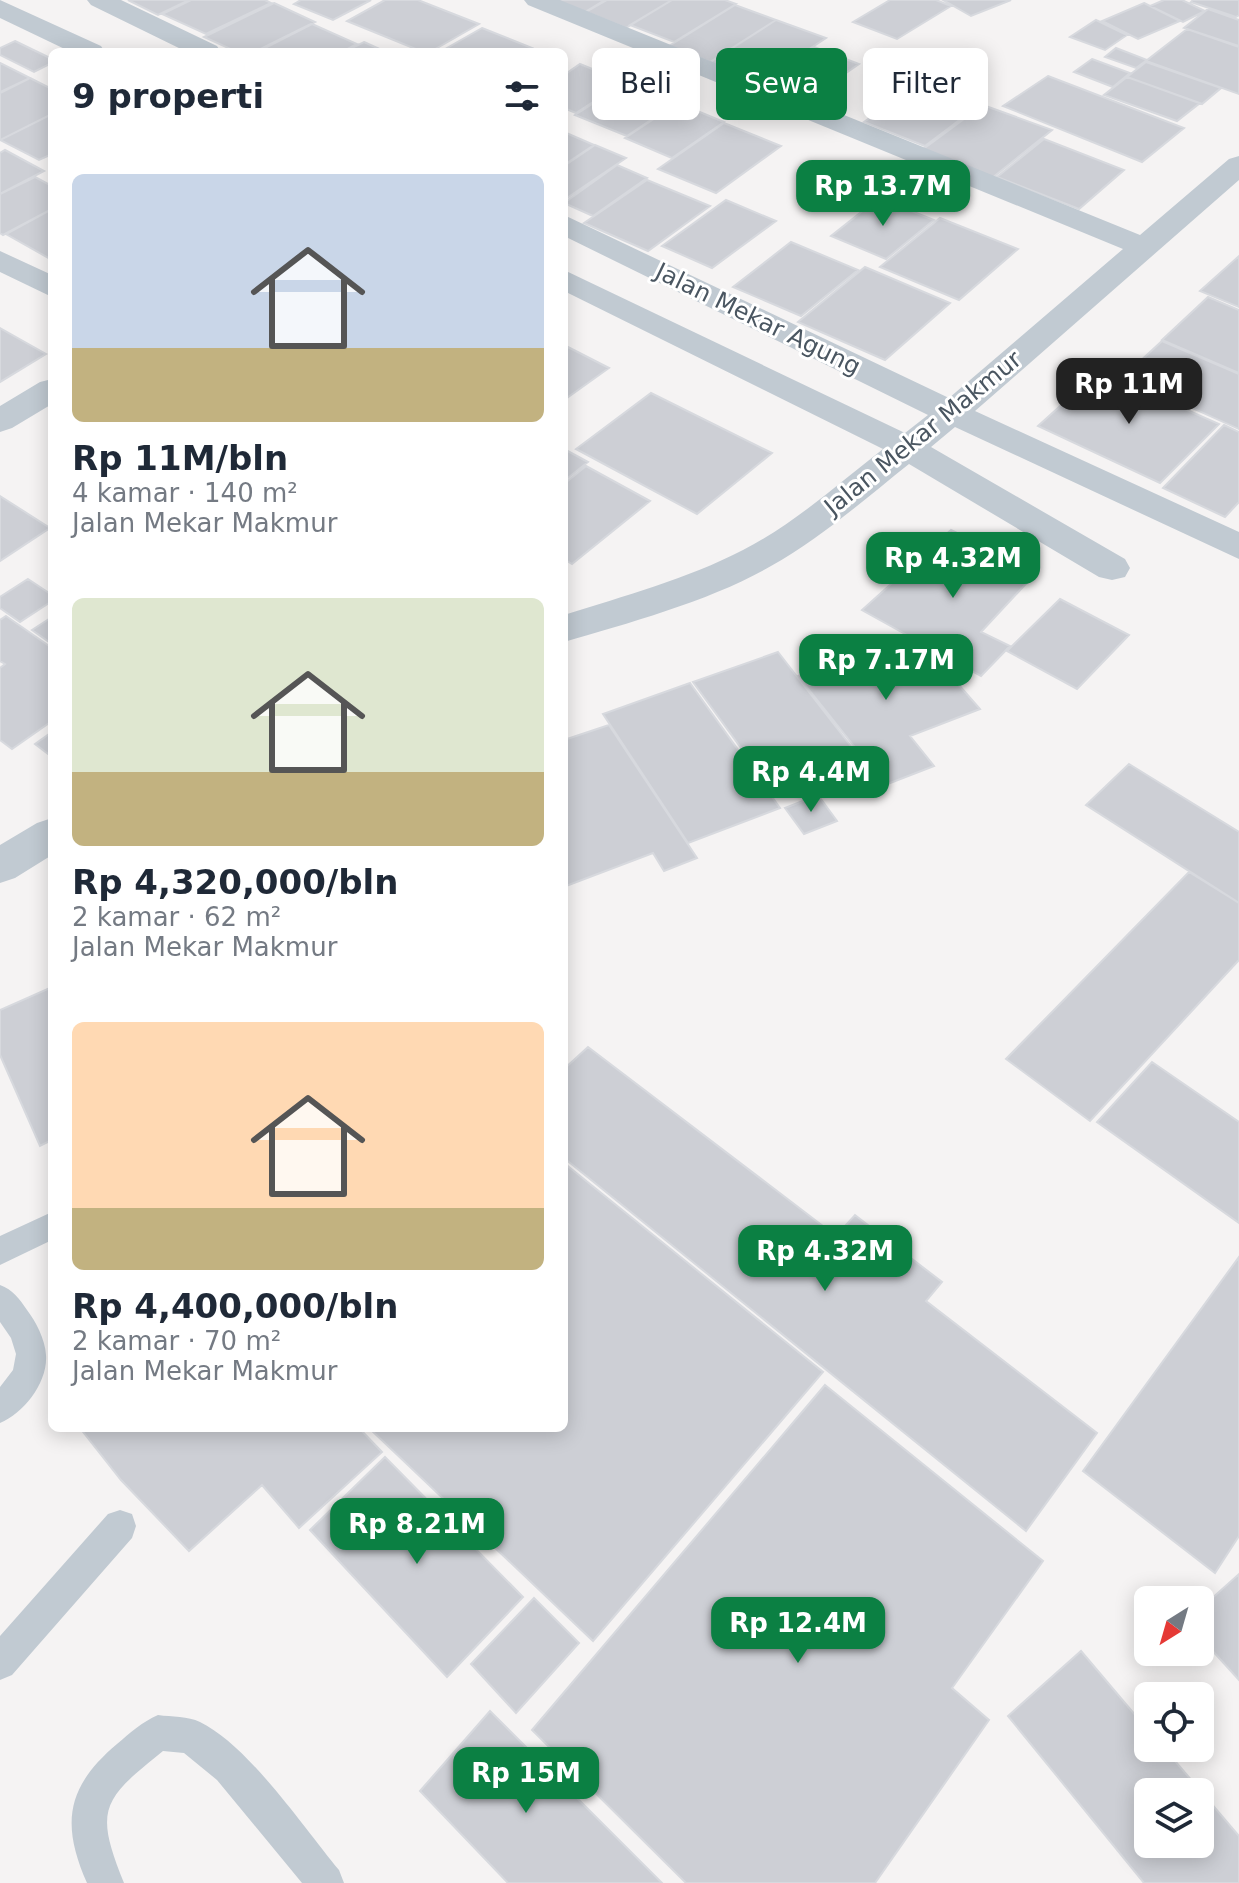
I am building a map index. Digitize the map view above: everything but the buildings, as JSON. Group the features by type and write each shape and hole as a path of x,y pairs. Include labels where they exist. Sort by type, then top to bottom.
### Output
{"street":[{"path":"100,0 200,48"},
{"path":"537,0 1146,248"},
{"path":"30,22 63,6"},
{"path":"0,8 84,48"},
{"name":"Jalan Mekar Makmur","path":"568,628 709,581 758,558 809,525 952,413 1239,165"},
{"name":"Jalan Mekar Agung","path":"568,226 952,413 1239,547"},
{"path":"0,260 48,286"},
{"name":"Jalan Mekar Agung","path":"568,281 908,448 1112,568"},
{"path":"0,421 48,391"},
{"path":"568,593 604,615"},
{"path":"0,866 48,836"}],"lane":[{"path":"0,1251 48,1227"},
{"path":"0,1299 27,1335 34,1350 33,1361 24,1380 0,1408"},
{"path":"0,1663 28,1627 81,1574 120,1526"},
{"path":"106,1883 90,1853 86,1809 112,1770 158,1733 191,1736 230,1767 326,1883"}]}
